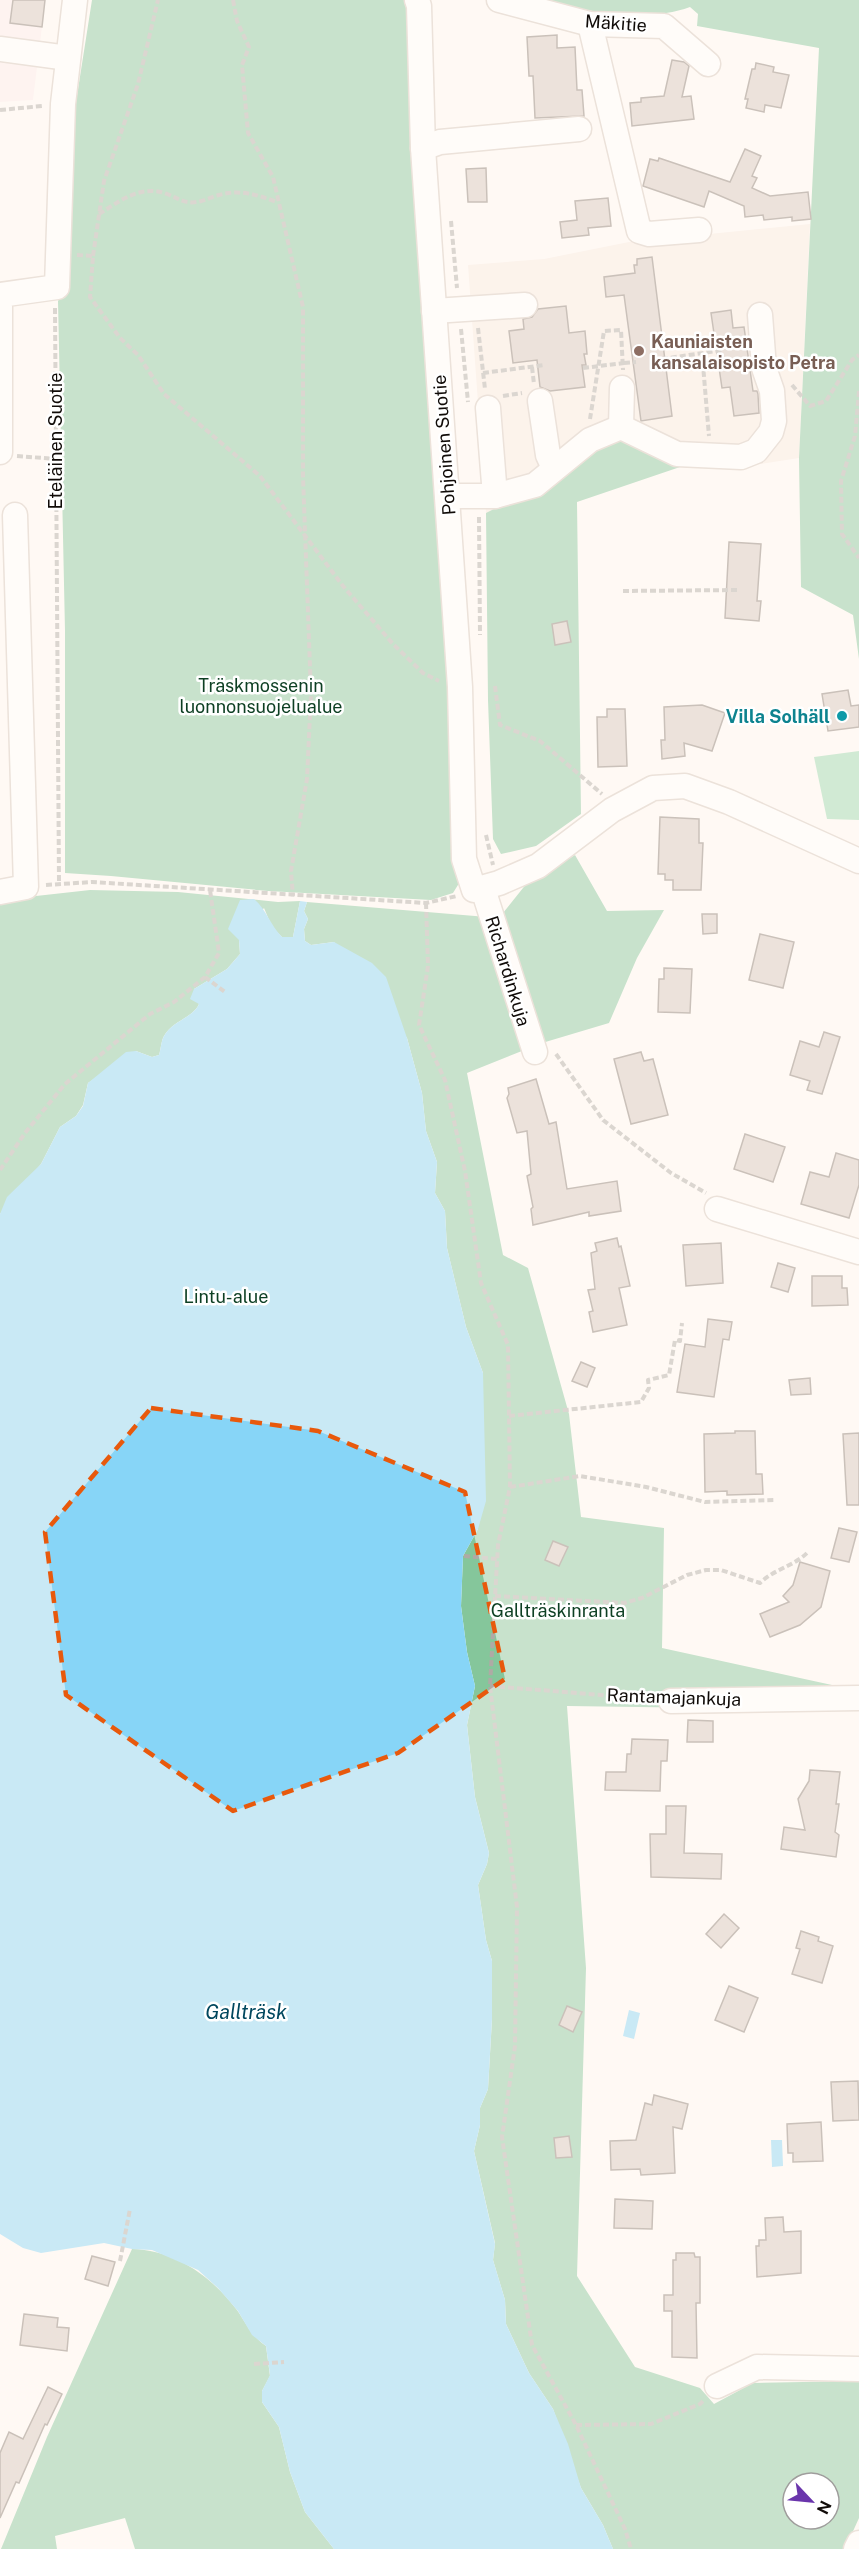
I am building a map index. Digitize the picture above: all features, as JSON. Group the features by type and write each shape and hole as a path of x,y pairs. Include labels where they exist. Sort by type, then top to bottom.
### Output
{"street":[{"path":"1,452 0,295 57,287 63,104 75,0"},
{"name":"Pohjoinen Suotie","path":"417,0 423,148 460,687 464,859 479,889"},
{"name":"Mäkitie","path":"499,0 590,24 664,26 708,64"},
{"path":"590,24 639,231 649,234 699,230"},
{"path":"0,50 68,58"},
{"path":"423,148 440,142 579,129"},
{"path":"434,311 525,305"},
{"path":"621,427 677,454 741,457 756,451 771,432 774,421 772,391 766,375 760,315"},
{"path":"621,427 622,388"},
{"path":"533,397 548,455 554,468"},
{"path":"488,403 495,496"},
{"path":"448,496 495,496 534,485 586,443 621,427"},
{"path":"0,892 26,887 15,515"},
{"path":"479,889 538,866 612,810 653,788 685,786 729,802 859,861"},
{"name":"Richardinkuja","path":"479,889 544,1050"},
{"path":"711,1201 859,1252"},
{"name":"Rantamajankuja","path":"671,1701 859,1698"},
{"path":"717,2386 758,2367 859,2369"},
{"path":"856,2549 859,2543"}],"path":[{"path":"158,0 138,84 104,181 93,256 90,297 120,338 138,355 164,394 260,476 306,539 393,644 423,673 450,686 460,687"},
{"path":"233,0 237,21 249,47 242,65 248,133 273,177 303,307 311,694 307,779 291,871 293,896"},
{"path":"0,110 63,104"},
{"path":"99,214 132,194 153,189 169,194 182,202 197,202 231,192 245,192 278,203"},
{"path":"72,256 93,256"},
{"name":"Eteläinen Suotie","path":"57,287 54,316 59,883"},
{"path":"475,309 488,403 533,397"},
{"path":"586,443 604,331 621,330 624,363"},
{"path":"662,359 723,350"},
{"path":"702,353 709,455"},
{"path":"766,375 785,376 810,406 826,401 852,360 859,355"},
{"path":"583,368 636,362"},
{"path":"483,373 544,365"},
{"path":"859,391 855,436 841,481 842,534 859,558"},
{"path":"1,452 9,456 56,459"},
{"path":"623,591 737,590"},
{"path":"495,686 500,725 540,741 607,798"},
{"path":"26,887 92,882 426,903 445,900 479,889"},
{"path":"0,1170 25,1133 64,1084 142,1020 174,1002 205,977 219,953 210,890"},
{"path":"426,903 428,966 419,1025 444,1080 465,1172 481,1283 508,1345 510,1488 497,1559 490,1686 517,1907 515,2046 502,2138 532,2345 576,2425 625,2529 631,2549"},
{"path":"205,977 225,992"},
{"path":"544,1050 558,1059 603,1120 711,1201"},
{"path":"509,1416 641,1402 649,1388 648,1380 669,1375 675,1340 680,1341 682,1323"},
{"path":"510,1488 579,1476 646,1487 705,1502 776,1500"},
{"path":"495,1596 624,1603 642,1598 687,1575 706,1570 721,1570 760,1583 768,1575 794,1563 808,1551"},
{"path":"464,1556 497,1559"},
{"name":"Rantamajankuja","path":"490,1686 671,1701"},
{"path":"120,2261 130,2209"},
{"path":"254,2364 284,2362"},
{"path":"576,2425 651,2424 700,2404 717,2386"}],"highlighted area":[{"path":"151,1408 318,1431 465,1492 505,1679 398,1753 233,1811 66,1695 45,1532"}],"shaded area":[{"path":"0,0 13,0 10,23 42,27 33,100 0,102"},
{"name":"Kauniaisten kansalaisopisto Petra","path":"810,224 799,458 741,467 680,467 620,436 557,477 486,513 468,265 544,259 629,242"}],"green space":[{"name":"Träskmossenin luonnonsuojelualue","path":"92,0 404,0 408,11 461,880 453,893 431,900 268,891 65,873 65,631 58,301 66,286 71,134"},
{"path":"532,0 859,0 859,659 853,615 801,587 799,458 819,48 697,26 698,14 690,7 672,12 632,15 590,11"},
{"path":"621,436 680,467 577,502 581,814 536,846 501,854 493,839 488,700 486,513 557,477 587,451"},
{"path":"859,751 859,820 827,819 814,757"},
{"name":"Gallträskinranta","path":"575,855 607,911 664,910 637,958 609,1023 542,1043 467,1073 503,1255 528,1268 569,1414 581,1517 664,1528 662,1648 855,1690 857,1710 567,1706 586,1968 577,2276 635,2367 700,2388 714,2404 753,2383 859,2381 859,2518 845,2549 613,2549 603,2525 581,2488 553,2409 529,2373 506,2324 505,2300 493,2260 495,2243 474,2151 480,2125 480,2108 488,2089 492,2019 492,1961 486,1940 478,1885 489,1853 475,1797 467,1725 475,1686 467,1652 461,1606 463,1556 478,1529 483,1373 466,1327 447,1248 445,1211 435,1193 437,1162 426,1131 422,1093 407,1038 334,942 311,945 305,941 304,929 308,919 304,911 307,902 499,918 527,883"},
{"path":"90,890 178,892 278,902 300,901 293,937 282,937 272,927 264,908 239,940 240,954 227,969 194,989 199,1004 192,1013 168,1031 163,1038 159,1055 152,1057 136,1051 88,1083 83,1105 76,1116 60,1127 41,1164 0,1214 0,904 27,897"},
{"path":"132,2249 163,2254 204,2276 227,2298 252,2333 266,2346 270,2376 262,2391 262,2402 279,2427 290,2472 305,2512 334,2549 135,2549 125,2518 55,2536 57,2549 1,2549 47,2437"}],"water":[{"name":"Gallträsk","path":"254,899 282,937 293,937 300,901 307,902 304,911 308,919 304,929 305,941 311,945 334,942 372,963 386,977 407,1038 422,1093 426,1131 437,1162 435,1193 445,1211 447,1248 466,1327 483,1373 486,1501 478,1529 463,1556 461,1606 467,1652 475,1686 467,1725 475,1797 489,1853 478,1885 486,1940 492,1961 492,2019 488,2089 480,2108 480,2125 474,2151 495,2244 493,2260 505,2300 506,2324 529,2373 553,2409 568,2444 581,2488 603,2525 613,2549 334,2549 305,2512 290,2472 279,2427 262,2402 262,2391 270,2375 266,2346 252,2335 238,2311 218,2288 198,2270 152,2250 132,2249 104,2243 41,2253 23,2248 0,2234 0,1214 7,1197 41,1164 60,1127 76,1116 83,1106 88,1083 126,1052 136,1051 152,1057 159,1055 163,1038 168,1031 192,1013 199,1004 190,999 194,989 227,969 240,954 239,940 228,929 240,900"},
{"path":"629,2010 640,2013 634,2039 623,2036"},
{"path":"771,2140 782,2140 783,2166 772,2167"}],"building":[{"path":"13,0 45,0 42,27 10,23"},
{"path":"557,35 557,48 575,47 577,90 582,90 584,116 535,118 533,76 529,76 527,37"},
{"path":"672,60 684,62 689,66 682,97 691,96 694,119 632,126 630,103 641,102 641,98 664,96"},
{"path":"756,63 774,67 773,72 789,75 781,108 765,105 764,112 746,108 748,99 745,99 752,69 755,69"},
{"path":"745,149 761,156 752,176 757,178 752,188 770,196 808,192 811,219 792,221 792,217 764,220 763,215 745,217 744,206 709,191 704,207 643,186 650,159 658,161 659,158 730,182"},
{"path":"486,168 487,202 468,202 466,169"},
{"path":"608,198 611,226 588,228 589,235 562,238 560,222 577,220 575,201"},
{"path":"652,257 672,416 641,421 624,295 606,297 604,277 635,273 634,265 637,265 637,259"},
{"path":"566,306 569,333 585,331 587,354 584,354 586,365 582,365 585,387 550,391 540,387 537,360 513,363 509,331 524,329 523,319 532,317 538,309"},
{"path":"731,310 733,328 744,327 753,391 757,391 758,394 759,413 734,416 730,387 722,388 711,313"},
{"path":"729,542 761,544 757,601 761,601 759,621 725,618"},
{"path":"567,621 571,642 555,645 552,624"},
{"name":"Villa Solhäll","path":"848,690 851,706 859,705 859,727 828,731 822,694"},
{"path":"702,705 725,713 712,751 684,743 685,756 662,759 661,740 665,740 664,707"},
{"path":"607,709 625,709 627,766 598,767 597,717 607,717"},
{"path":"660,817 699,819 699,843 703,843 701,890 673,890 673,880 665,880 665,874 658,874"},
{"path":"702,914 717,914 717,933 703,934"},
{"path":"760,934 794,942 783,988 749,980"},
{"path":"664,968 692,969 690,1013 658,1012 659,979 664,979"},
{"path":"824,1032 840,1037 822,1094 807,1090 810,1081 790,1075 800,1041 819,1047"},
{"path":"641,1052 644,1061 653,1059 668,1115 631,1124 614,1059"},
{"path":"536,1079 549,1124 556,1122 567,1189 617,1181 621,1211 589,1216 589,1212 533,1225 531,1209 533,1207 527,1176 531,1174 527,1131 517,1133 507,1098 508,1088"},
{"path":"745,1134 785,1147 773,1182 734,1169"},
{"path":"836,1153 859,1160 859,1185 849,1218 801,1204 810,1172 829,1177"},
{"path":"617,1238 630,1286 619,1288 627,1325 593,1332 589,1312 593,1311 588,1290 595,1289 591,1253 597,1251 595,1243"},
{"path":"721,1243 723,1283 686,1286 683,1245"},
{"path":"778,1263 795,1268 788,1292 771,1287"},
{"path":"812,1276 842,1276 842,1288 847,1288 848,1305 812,1306"},
{"path":"708,1319 732,1322 729,1340 723,1339 714,1397 677,1392 685,1344 705,1347"},
{"path":"581,1362 595,1368 587,1387 572,1381"},
{"path":"810,1378 811,1394 791,1395 789,1380"},
{"path":"735,1431 755,1431 756,1474 762,1474 763,1494 727,1495 727,1491 705,1492 704,1434 735,1433"},
{"path":"859,1433 859,1505 847,1505 843,1434"},
{"path":"839,1528 857,1532 849,1562 831,1558"},
{"path":"553,1541 568,1547 559,1566 545,1560"},
{"path":"800,1562 830,1571 821,1607 800,1625 770,1637 760,1614 789,1602 783,1596 793,1585"},
{"path":"688,1720 713,1721 713,1742 687,1742"},
{"path":"632,1739 668,1740 667,1761 661,1761 660,1791 605,1790 606,1772 626,1772 627,1754 631,1754"},
{"path":"810,1770 840,1772 836,1804 839,1804 835,1832 839,1835 836,1857 781,1849 784,1827 805,1830 798,1799 809,1781"},
{"path":"666,1806 686,1806 684,1853 722,1854 721,1879 651,1877 650,1834 666,1834"},
{"path":"724,1914 739,1928 721,1948 706,1934"},
{"path":"801,1931 819,1937 818,1941 833,1946 822,1983 792,1974 800,1949 796,1948"},
{"path":"729,1986 758,1998 744,2032 715,2020"},
{"path":"567,2006 582,2012 573,2032 559,2025"},
{"path":"858,2081 859,2120 833,2121 831,2082"},
{"path":"654,2095 688,2104 682,2129 673,2127 675,2173 641,2175 640,2169 611,2170 610,2141 636,2140 645,2103 652,2105"},
{"path":"821,2122 823,2161 793,2162 793,2153 788,2153 787,2124"},
{"path":"569,2136 572,2157 556,2158 554,2138"},
{"path":"615,2199 653,2201 652,2229 614,2228"},
{"path":"783,2217 784,2232 801,2231 801,2273 757,2277 756,2246 759,2246 759,2240 766,2240 765,2218"},
{"path":"676,2253 694,2253 695,2257 700,2257 700,2303 696,2303 697,2358 672,2357 672,2311 664,2311 664,2295 673,2295 673,2260 676,2260"},
{"path":"92,2256 115,2262 108,2286 85,2279"},
{"path":"24,2314 58,2318 57,2327 69,2328 67,2351 20,2345"},
{"path":"48,2387 62,2394 0,2518 0,2453 9,2432 23,2439"}],"place":[{"name":"Kauniaisten kansalaisopisto Petra","path":"639,351"},
{"name":"Villa Solhäll","path":"842,716"}],"park label":[{"name":"Lintu-alue","path":"226,1296"}]}
